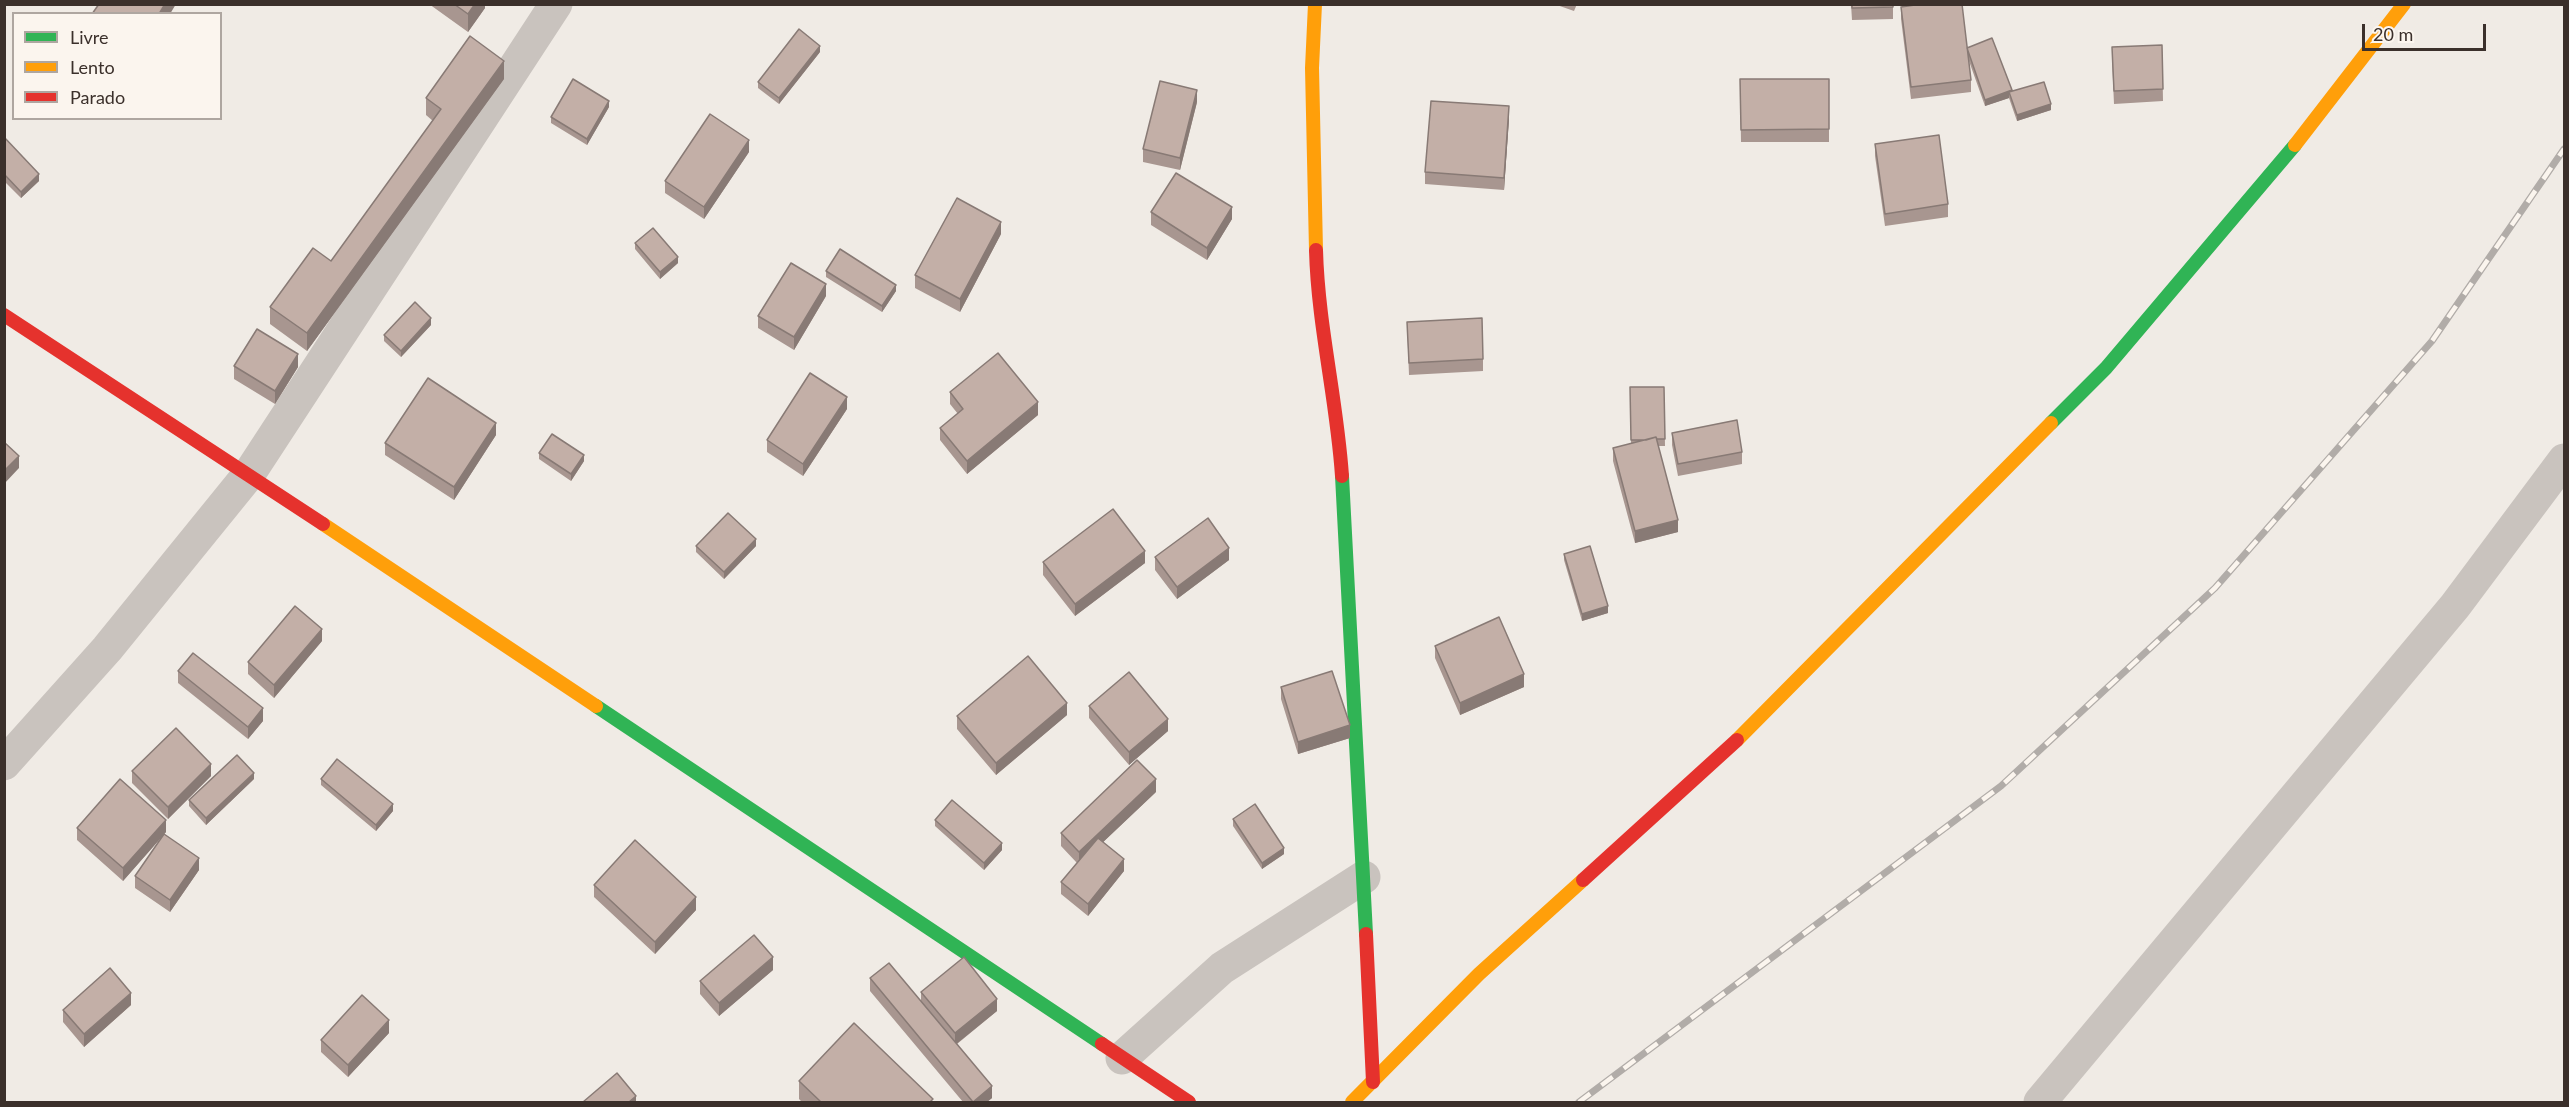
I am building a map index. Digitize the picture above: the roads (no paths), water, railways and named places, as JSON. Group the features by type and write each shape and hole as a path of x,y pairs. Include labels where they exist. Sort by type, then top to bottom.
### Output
{"street":[{"path":"4,764 107,650 249,474 556,4"},
{"path":"1315,4 1312,68 1317,291 1340,446 1373,1082"},
{"path":"1352,1102 1479,974 1749,729 2106,368 2319,117 2404,4"},
{"path":"4,315 249,474 1189,1102"},
{"path":"2040,1102 2455,606 2565,460"},
{"path":"1122,1058 1222,968 1364,877"}],"railway":[{"path":"1579,1102 2001,786 2215,588 2432,341 2564,149"}]}
